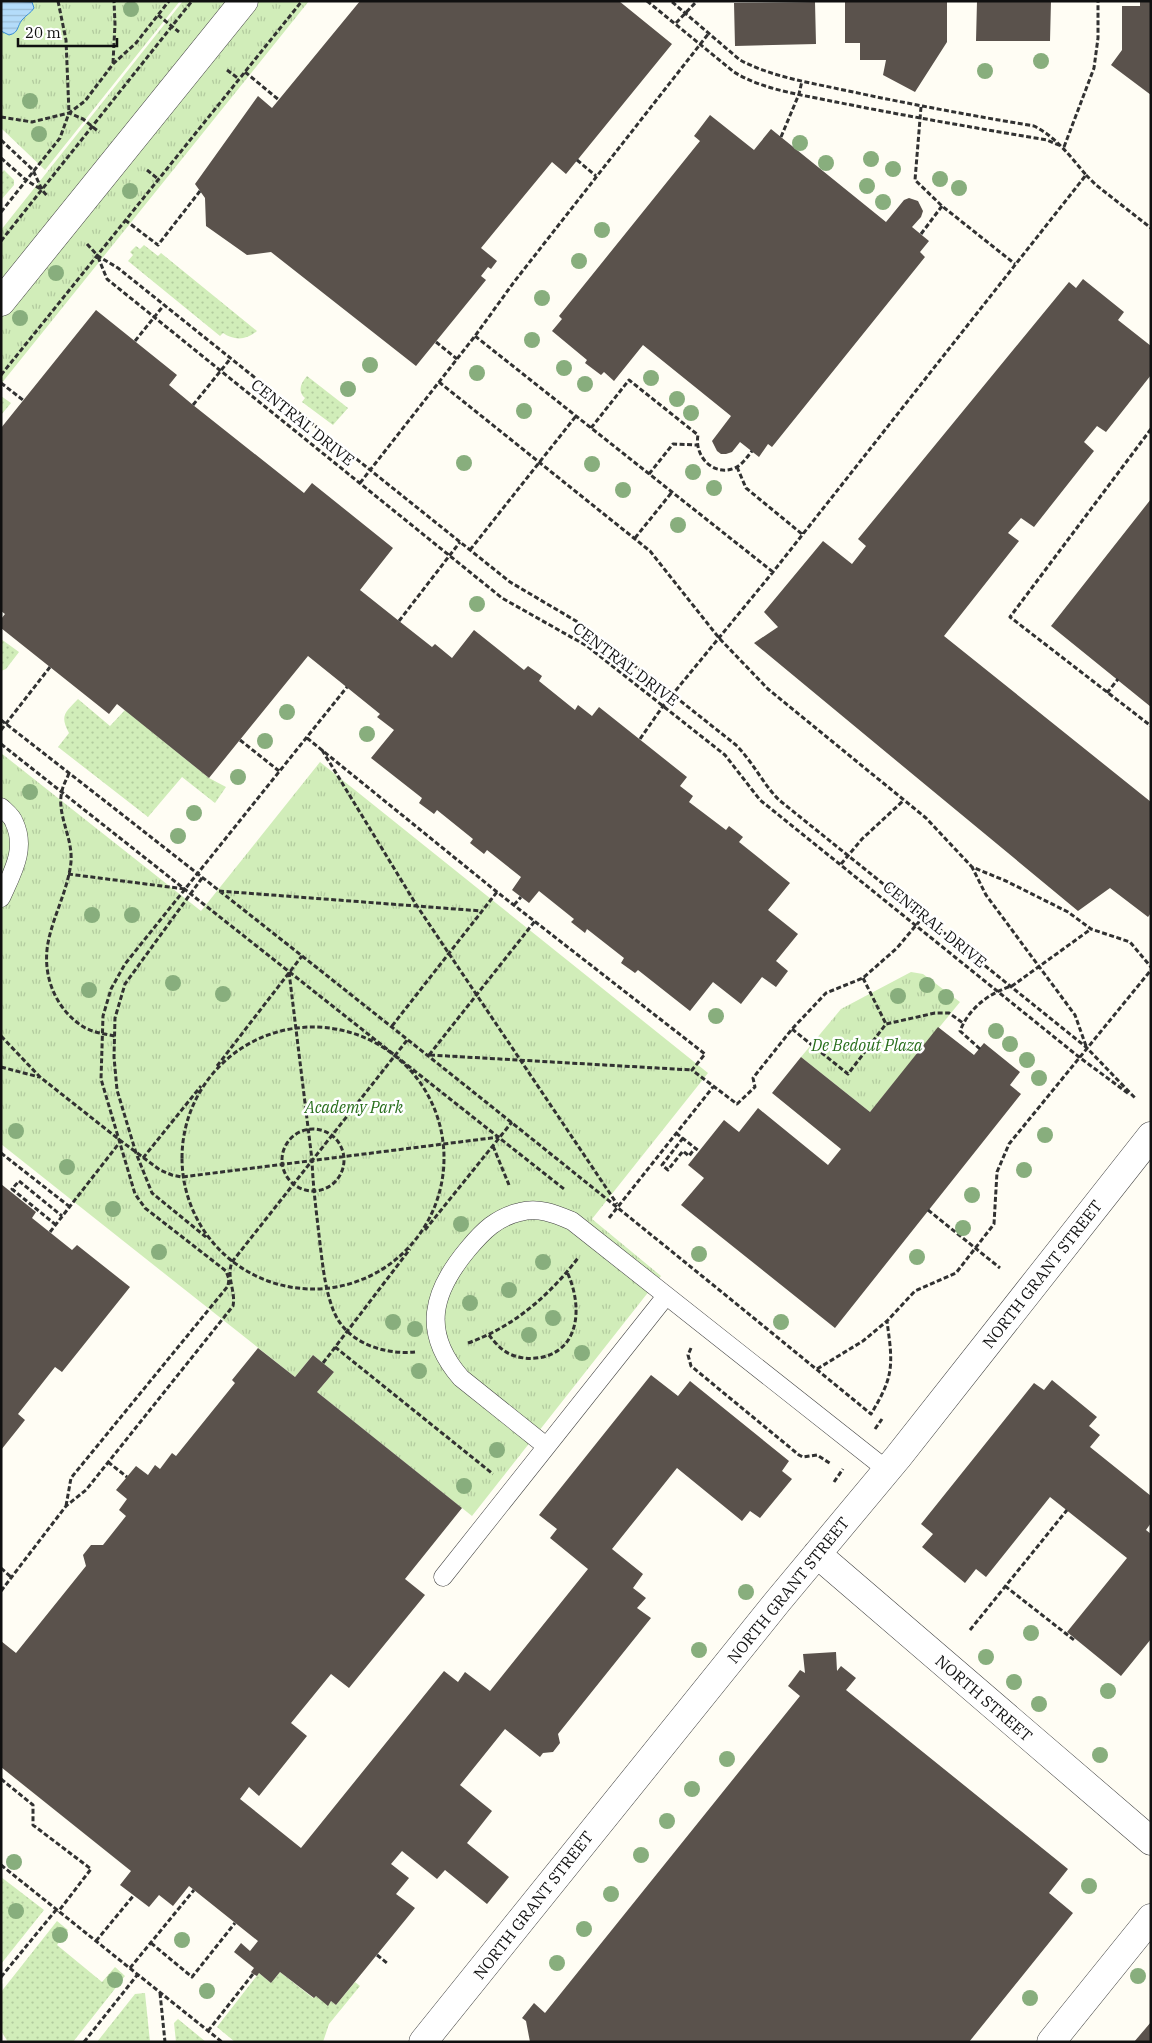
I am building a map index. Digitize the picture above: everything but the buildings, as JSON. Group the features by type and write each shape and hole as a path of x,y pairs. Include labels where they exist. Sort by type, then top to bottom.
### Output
{"street":[{"path":"1,302 244,1"},
{"name":"NORTH GRANT STREET","path":"426,2041 618,1797 886,1470 1151,1136"},
{"name":"NORTH STREET","path":"817,1554 1151,1841"},
{"path":"1051,2042 1151,1918"}],"lane":[{"path":"1,807 14,821 20,846 16,865 1,898"},
{"path":"546,1446 461,1378 451,1367 441,1349 435,1324 438,1298 453,1267 485,1229 500,1218 521,1211 545,1211 572,1221 886,1470"},
{"path":"443,1577 666,1296"}],"path":[{"path":"1,212 60,138 69,113 66,40 58,1"},
{"path":"113,64 116,24 114,1"},
{"path":"1,117 32,122 69,113 85,101 113,64 136,43 169,1"},
{"path":"1,241 192,1"},
{"path":"1,375 302,1"},
{"path":"647,1 734,72 745,78 799,94 920,119 1047,140 1064,147"},
{"path":"671,1 746,64 802,81 921,107 1034,126 1047,132 1064,147 1096,185 1151,228"},
{"path":"676,23 697,1"},
{"path":"1064,147 1094,68 1098,38 1098,1"},
{"path":"360,483 475,336 596,176 709,33"},
{"path":"245,72 279,100"},
{"path":"781,137 799,94 802,81"},
{"path":"921,107 914,180 942,206 1015,264"},
{"path":"1,140 33,170 42,190"},
{"path":"1,158 26,180 42,190"},
{"path":"577,160 596,176"},
{"path":"640,739 663,706 773,572 1086,175"},
{"path":"125,220 158,246 200,191"},
{"path":"921,234 942,206"},
{"path":"98,256 118,268 510,582 576,621 673,694 744,754 770,791 780,800 1086,1047"},
{"name":"CENTRAL DRIVE","path":"98,256 107,279 502,598 587,646 726,756 760,800 1079,1057 1136,1099 1086,1047"},
{"path":"135,341 164,305"},
{"path":"475,336 773,572"},
{"path":"436,342 457,359"},
{"path":"193,405 231,358"},
{"path":"591,428 629,380 698,435 696,445 706,463 726,470 736,467 752,451"},
{"path":"439,382 650,551 719,638 768,688 926,818 972,867 986,896 1075,1015 1086,1047"},
{"path":"1,383 23,400"},
{"path":"470,550 576,416"},
{"path":"1151,430 1010,616 1151,726"},
{"path":"649,474 673,444 696,445"},
{"path":"736,467 746,488 802,534"},
{"path":"635,538 672,492"},
{"path":"400,621 460,542"},
{"path":"1,730 50,668"},
{"path":"1107,693 1118,679"},
{"path":"1,1592 66,1506 86,1490 233,1306 234,1300 226,1271 139,1202 135,1194 121,1141 102,1087 101,1033 103,1016 111,989 125,964 347,687"},
{"path":"1,720 429,1055 618,1206 871,1414 890,1374 887,1321"},
{"path":"307,738 497,892 705,1054 692,1070"},
{"path":"240,740 279,771"},
{"path":"1,744 568,1192"},
{"path":"320,748 417,906 618,1206"},
{"path":"69,773 62,791 61,810 70,842 70,863 48,942 48,978 55,997 68,1014 83,1027 115,1036"},
{"path":"841,864 862,839 904,800"},
{"path":"817,1369 862,1341 887,1321 915,1291 956,1273 994,1224 997,1172 1009,1144 1151,968 1130,942 1091,929 1068,912 1006,881 972,867"},
{"path":"68,874 185,889"},
{"path":"202,878 125,984 115,1018 114,1057 117,1090 136,1153 152,1193 208,1238 232,1262 259,1278 289,1287 326,1289 353,1284 377,1273 400,1257 419,1238 434,1209 444,1176 445,1145 436,1109 419,1080 396,1055 365,1037 331,1027 296,1026 264,1035 238,1049 212,1072 196,1097 185,1122 181,1149 182,1177 191,1209 208,1238"},
{"path":"219,891 482,911"},
{"path":"392,1026 497,892"},
{"path":"514,905 521,896"},
{"path":"429,1055 692,1070 737,1104 755,1087 753,1078 792,1029 826,993 863,978 897,948 923,916"},
{"path":"429,1055 535,921"},
{"path":"980,1049 960,1031 963,1023 977,1005 998,990 1012,986 1091,929"},
{"path":"144,1158 302,956"},
{"path":"289,972 326,1289 335,1314 348,1331 365,1344 386,1350 409,1352 441,1349 489,1335 528,1310 567,1272 713,1087"},
{"path":"863,978 886,1024"},
{"path":"792,1029 848,1074 886,1024 935,1013 949,1013 963,1023"},
{"path":"1,1036 40,1077 136,1153 172,1176 182,1177 500,1137"},
{"path":"66,1506 71,1478 228,1286 232,1262 408,1039"},
{"path":"1,1067 40,1077"},
{"path":"323,1363 419,1238 512,1122"},
{"path":"307,1129 317,1129 332,1135 339,1142 344,1156 342,1169 336,1181 326,1188 314,1191 302,1189 292,1184 285,1175 281,1158 285,1145 294,1135 307,1129"},
{"path":"676,1133 699,1151"},
{"path":"683,1138 662,1165 668,1170 683,1151 689,1156 695,1148"},
{"path":"50,1232 121,1141"},
{"path":"493,1146 508,1184"},
{"path":"1,1153 70,1207"},
{"path":"56,1224 12,1188 19,1181 62,1216"},
{"path":"928,1210 1000,1268"},
{"path":"489,1335 498,1347 511,1355 528,1359 550,1355 562,1348 570,1337 574,1326 576,1308 573,1286 567,1272"},
{"path":"706,1328 688,1354 691,1366 799,1455 803,1457 817,1455 831,1464"},
{"path":"335,1348 512,1489"},
{"path":"108,1462 127,1477"},
{"path":"970,1630 1067,1510"},
{"path":"1,1568 12,1576"},
{"path":"1005,1586 1074,1640"},
{"path":"1,1779 33,1805 34,1825 91,1869 1,1977"},
{"path":"1,1865 222,2042"},
{"path":"130,1968 194,1890"},
{"path":"96,1942 134,1895"},
{"path":"151,1943 192,1977 234,1923"},
{"path":"376,1956 387,1963"},
{"path":"84,2042 138,1974"},
{"path":"208,2031 254,1974"},
{"path":"160,1993 165,2042"}],"green space":[{"path":"1,1 180,1 45,170 1,128"},
{"path":"183,1 309,1 1,384 1,230"},
{"path":"4,170 14,180 14,185 1,200 1,173"},
{"path":"144,245 158,256 161,253 257,331 245,338 236,338 223,333 220,336 128,261 133,255 130,252 136,246 140,249"},
{"path":"307,376 348,408 333,425 302,402 305,398 301,393 301,387"},
{"path":"1,396 11,403 1,415"},
{"path":"1,639 19,652 6,669 1,671"},
{"path":"78,699 110,726 125,710 209,778 226,787 215,803 182,777 148,817 58,747 69,733 64,722 65,714"},
{"name":"Academy Park","path":"1,753 201,911 320,762 708,1073 592,1219 661,1276 472,1516 317,1392 334,1372 313,1355 295,1377 1,1144"},
{"name":"De Bedout Plaza","path":"911,972 923,974 960,1002 870,1112 801,1057 841,1009"},
{"path":"1,1877 44,1910 1,1964"},
{"path":"57,1921 68,1930 57,1945 102,1982 115,1967 125,1976 73,2042 8,2042 1,2031 1,1992"},
{"path":"280,1972 313,1998 316,1996 328,2005 331,2001 336,2005 355,1982 360,1986 329,2024 323,2042 235,2042 217,2027 259,1973 271,1983"},
{"path":"145,1993 150,2042 97,2042 135,1994"},
{"path":"178,2019 206,2042 176,2042 174,2023"}],"water":[{"path":"1,1 32,2 34,8 22,20 16,31 9,35 1,31"}]}
